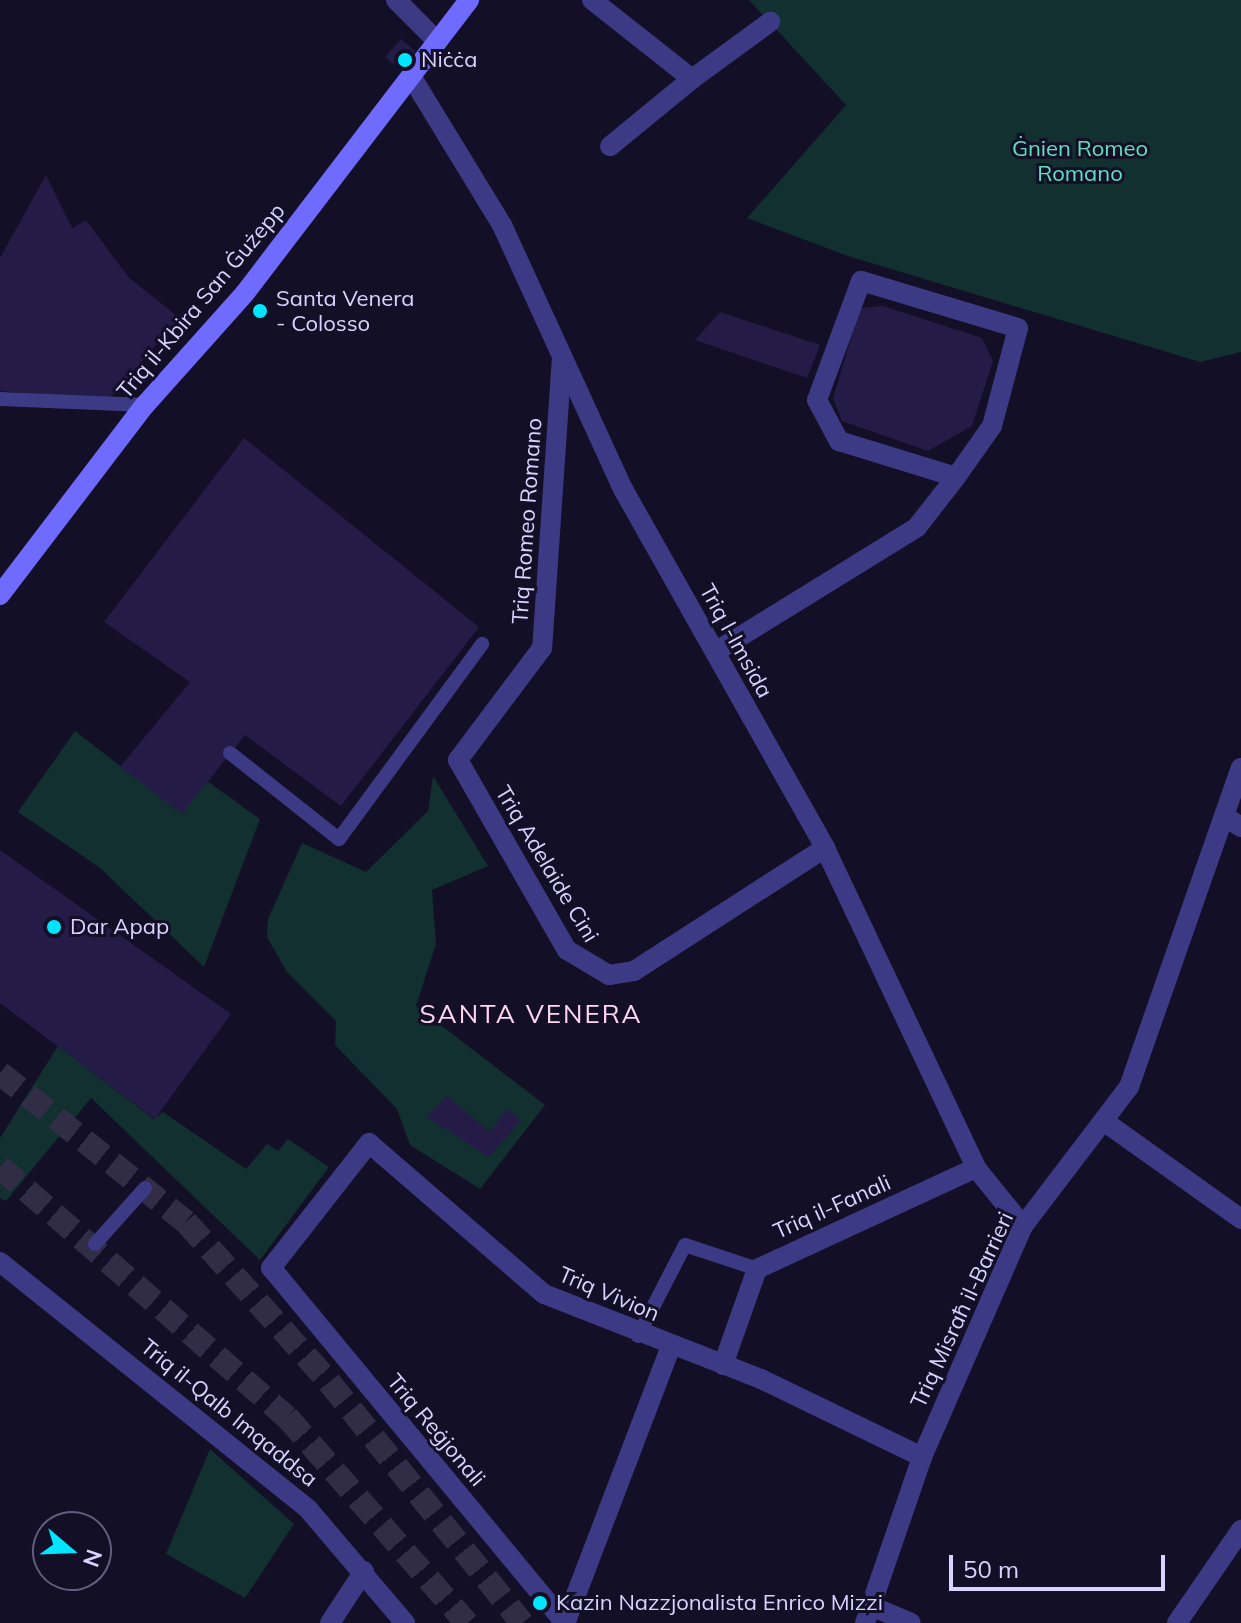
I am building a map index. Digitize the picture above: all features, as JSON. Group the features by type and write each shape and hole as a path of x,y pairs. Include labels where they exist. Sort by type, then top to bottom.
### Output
{"main road":[{"name":"Triq il-Kbira San Ġużepp","path":"0,595 145,405 245,293 469,0"}],"street":[{"path":"396,0 437,41"},
{"path":"592,0 692,79"},
{"path":"610,146 692,79 770,22"},
{"name":"Triq l-Imsida","path":"411,76 502,225 623,489 825,848 976,1168 1023,1226"},
{"path":"715,652 917,527 956,477 992,426 1018,328 861,281 817,400 839,441 956,477"},
{"name":"Triq Romeo Romano","path":"458,760 542,648 562,353"},
{"name":"Triq Adelaide Cini","path":"458,760 567,950 609,975 634,971 825,848"},
{"name":"Triq Misraħ il-Barrieri","path":"868,1614 922,1457 1023,1226 1129,1087 1232,821 1241,768"},
{"path":"1105,1122 1241,1219"},
{"name":"Triq Vivion","path":"271,1268 369,1143 544,1294 638,1336 723,1365 922,1457"},
{"name":"Triq il-Fanali","path":"757,1269 976,1168"},
{"name":"Triq il-Qalb Imqaddsa","path":"1,1266 308,1509 364,1571 405,1623"},
{"name":"Triq Reġjonali","path":"271,1268 565,1623"},
{"path":"723,1365 757,1269"},
{"path":"565,1623 671,1346"},
{"path":"1177,1623 1241,1530"},
{"path":"330,1623 364,1571"},
{"path":"868,1614 911,1623"}],"lane":[{"path":"0,399 145,405"},
{"path":"230,753 339,839 482,644"},
{"path":"95,1244 145,1188"},
{"path":"638,1336 685,1245 757,1269"}],"green space":[{"name":"Ġnien Romeo Romano","path":"749,0 1241,0 1241,352 1200,362 848,256 747,218 846,105"},
{"path":"75,731 181,813 207,781 260,819 204,967 99,867 18,812"},
{"path":"433,776 488,866 432,890 436,944 416,1006 545,1105 480,1189 410,1145 397,1109 335,1045 336,1021 287,972 267,937 268,919 302,843 366,872 428,811"},
{"path":"58,1046 154,1119 163,1112 246,1169 267,1144 278,1151 288,1139 329,1167 260,1260 91,1098 6,1201 0,1198 0,1138"},
{"path":"210,1449 294,1524 245,1598 166,1554"}],"building":[{"path":"401,39 416,52 400,70 385,57"},
{"path":"46,175 72,228 86,220 129,278 180,318 108,400 0,391 0,258"},
{"path":"883,306 982,338 993,361 972,426 928,451 842,421 833,398 860,308"},
{"path":"720,312 820,345 807,378 695,340"},
{"path":"244,438 479,627 341,806 245,735 182,814 120,767 190,682 104,622"},
{"name":"Dar Apap","path":"0,850 231,1014 155,1119 0,1003"},
{"path":"447,1096 490,1132 507,1109 521,1120 489,1157 426,1117"}],"tunnel":[{"path":"0,1073 186,1222 329,1382 522,1623"},
{"path":"0,1167 287,1417 467,1623"}],"place":[{"name":"Niċċa","path":"405,60"},
{"name":"Santa Venera - Colosso","path":"260,311"},
{"name":"Dar Apap","path":"54,927"},
{"name":"Kazin Nazzjonalista Enrico Mizzi","path":"540,1603"}],"district":[{"name":"SANTA VENERA","path":"531,1014"}]}
